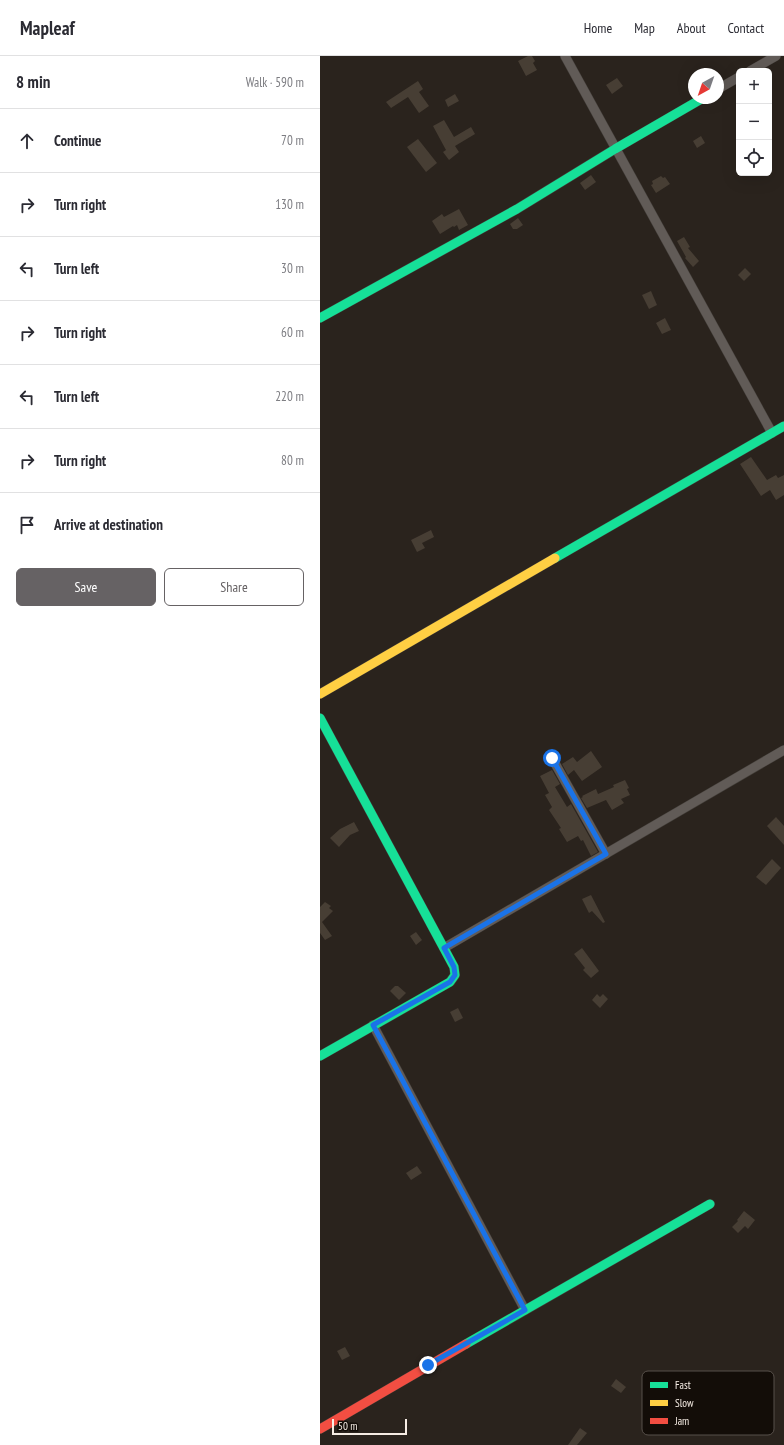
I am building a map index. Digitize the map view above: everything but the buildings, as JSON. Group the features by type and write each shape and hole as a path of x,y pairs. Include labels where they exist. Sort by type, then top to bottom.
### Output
{"street":[{"path":"565,56 772,433"},
{"path":"755,68 776,56"},
{"path":"724,86 736,79"},
{"path":"320,318 518,208 693,104"},
{"path":"320,694 784,426"},
{"path":"320,718 454,967 455,975 450,982 320,1056"},
{"path":"444,948 784,750"},
{"path":"552,758 606,854"},
{"path":"373,1025 525,1310"},
{"path":"320,1429 710,1204"}],"traffic: fast":[{"path":"320,318 517,209 615,149 693,104"},
{"path":"555,558 784,426"},
{"path":"320,718 454,967 455,975 450,982 320,1056"},
{"path":"466,1344 710,1204"}],"traffic: slow":[{"path":"320,694 555,558"}],"traffic: jam":[{"path":"320,1429 466,1344"}],"route":[{"path":"428,1365 525,1310 373,1025 450,982 455,975 454,967 444,948 606,854 552,758"}]}
